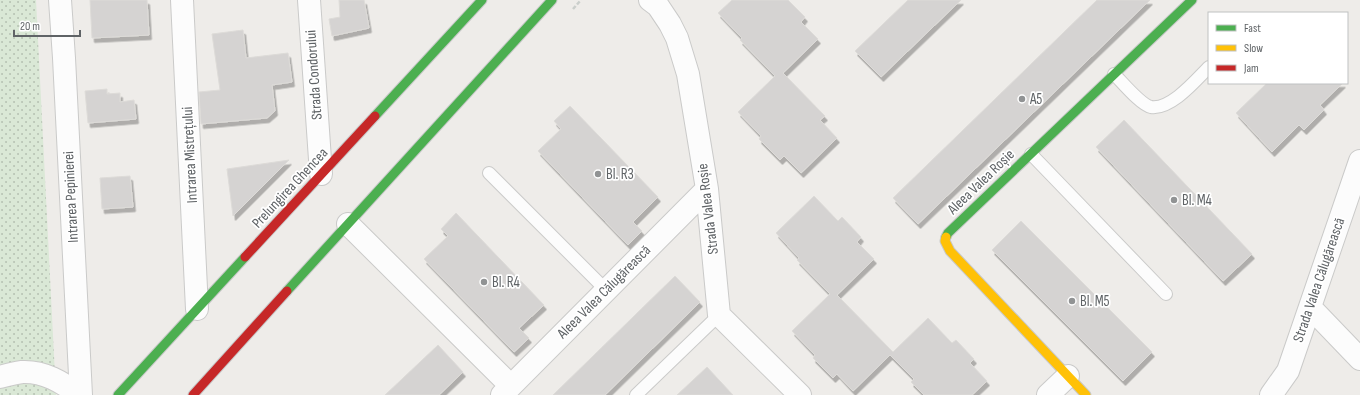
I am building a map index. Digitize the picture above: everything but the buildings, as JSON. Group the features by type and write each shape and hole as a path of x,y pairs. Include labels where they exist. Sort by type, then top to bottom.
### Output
{"main road":[{"name":"Prelungirea Ghencea","path":"118,395 482,0"},
{"path":"193,395 552,0"},
{"name":"Aleea Valea Roșie","path":"1086,395 950,251 944,241 948,233 1192,0"}],"street":[{"name":"Intrarea Pepinierei","path":"60,0 80,395"},
{"name":"Intrarea Mistrețului","path":"182,0 197,310"},
{"name":"Strada Condorului","path":"308,0 321,174"},
{"name":"Strada Valea Roșie","path":"650,0 658,6 670,24 677,38 688,74 707,189 719,315"},
{"name":"Strada Valea Călugărească","path":"1271,395 1288,371 1360,161"},
{"name":"Aleea Valea Călugărească","path":"506,390 707,189"},
{"path":"348,224 506,390"},
{"path":"1310,307 1360,359"},
{"path":"719,315 800,395"},
{"path":"0,376 22,372 41,374 60,381 80,395"},
{"path":"1048,395 1068,376"}],"lane":[{"path":"1114,74 1141,101 1150,107 1162,106 1178,97 1208,68"},
{"path":"1031,154 1166,294"},
{"path":"489,174 606,290"},
{"path":"636,395 719,315"}],"green space":[{"path":"0,0 36,0 56,395 0,395"}],"traffic: fast":[{"path":"375,116 482,0"},
{"path":"287,291 552,0"},
{"path":"946,237 948,233 1192,0"},
{"path":"118,395 245,257"}],"traffic: slow":[{"path":"946,237 945,241 950,251 1086,395"}],"traffic: jam":[{"path":"245,257 375,116"},
{"path":"193,395 287,291"}],"place":[{"name":"A5","path":"1022,99"},
{"name":"Bl. R3","path":"598,174"},
{"name":"Bl. M4","path":"1174,200"},
{"name":"Bl. R4","path":"484,282"},
{"name":"Bl. M5","path":"1072,301"}]}
